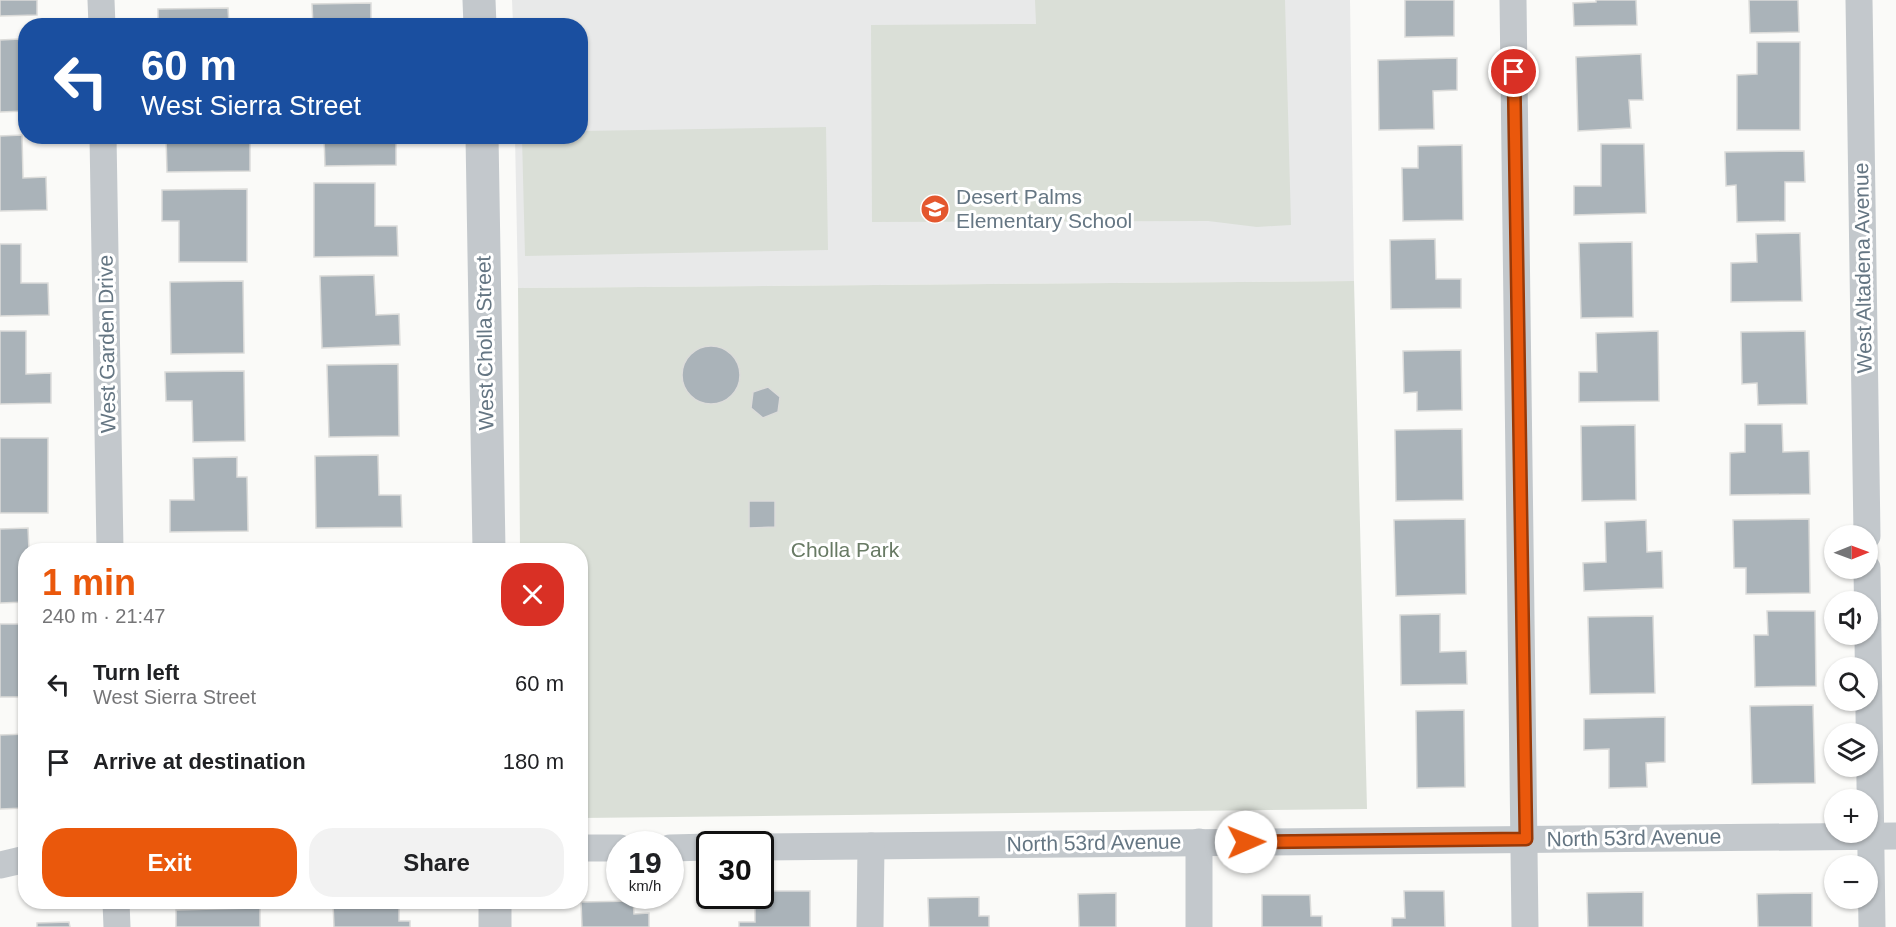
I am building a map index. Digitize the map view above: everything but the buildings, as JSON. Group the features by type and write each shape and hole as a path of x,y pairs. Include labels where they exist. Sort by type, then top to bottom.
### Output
{"street":[{"path":"101,0 102,18"},
{"path":"479,0 480,18"},
{"path":"1513,0 1526,927"},
{"name":"West Altadena Avenue","path":"1859,0 1867,525"},
{"name":"West Garden Drive","path":"104,144 110,543"},
{"name":"West Cholla Street","path":"482,144 489,543"},
{"path":"1868,579 1884,836 1872,927"},
{"name":"North 53rd Avenue","path":"774,847 1884,836"},
{"path":"1199,842 1199,927"},
{"path":"870,927 871,846"},
{"path":"588,849 606,848"},
{"path":"0,865 18,861"},
{"path":"116,909 117,927"},
{"path":"495,909 495,927"}],"shaded area":[{"name":"Desert Palms Elementary School","path":"512,0 1350,0 1354,281 518,288 515,144 588,144 588,18 513,18"}],"green space":[{"path":"1035,0 1285,0 1291,225 1257,227 1208,221 872,222 871,25 1036,24"},
{"path":"826,127 828,250 525,256 522,144 588,144 588,131"},
{"name":"Cholla Park","path":"1354,281 1367,809 588,818 588,543 520,543 518,288"}],"place":[{"name":"Desert Palms Elementary School","path":"935,209"}],"route":[{"path":"1246,842 1526,839 1514,72"}]}
